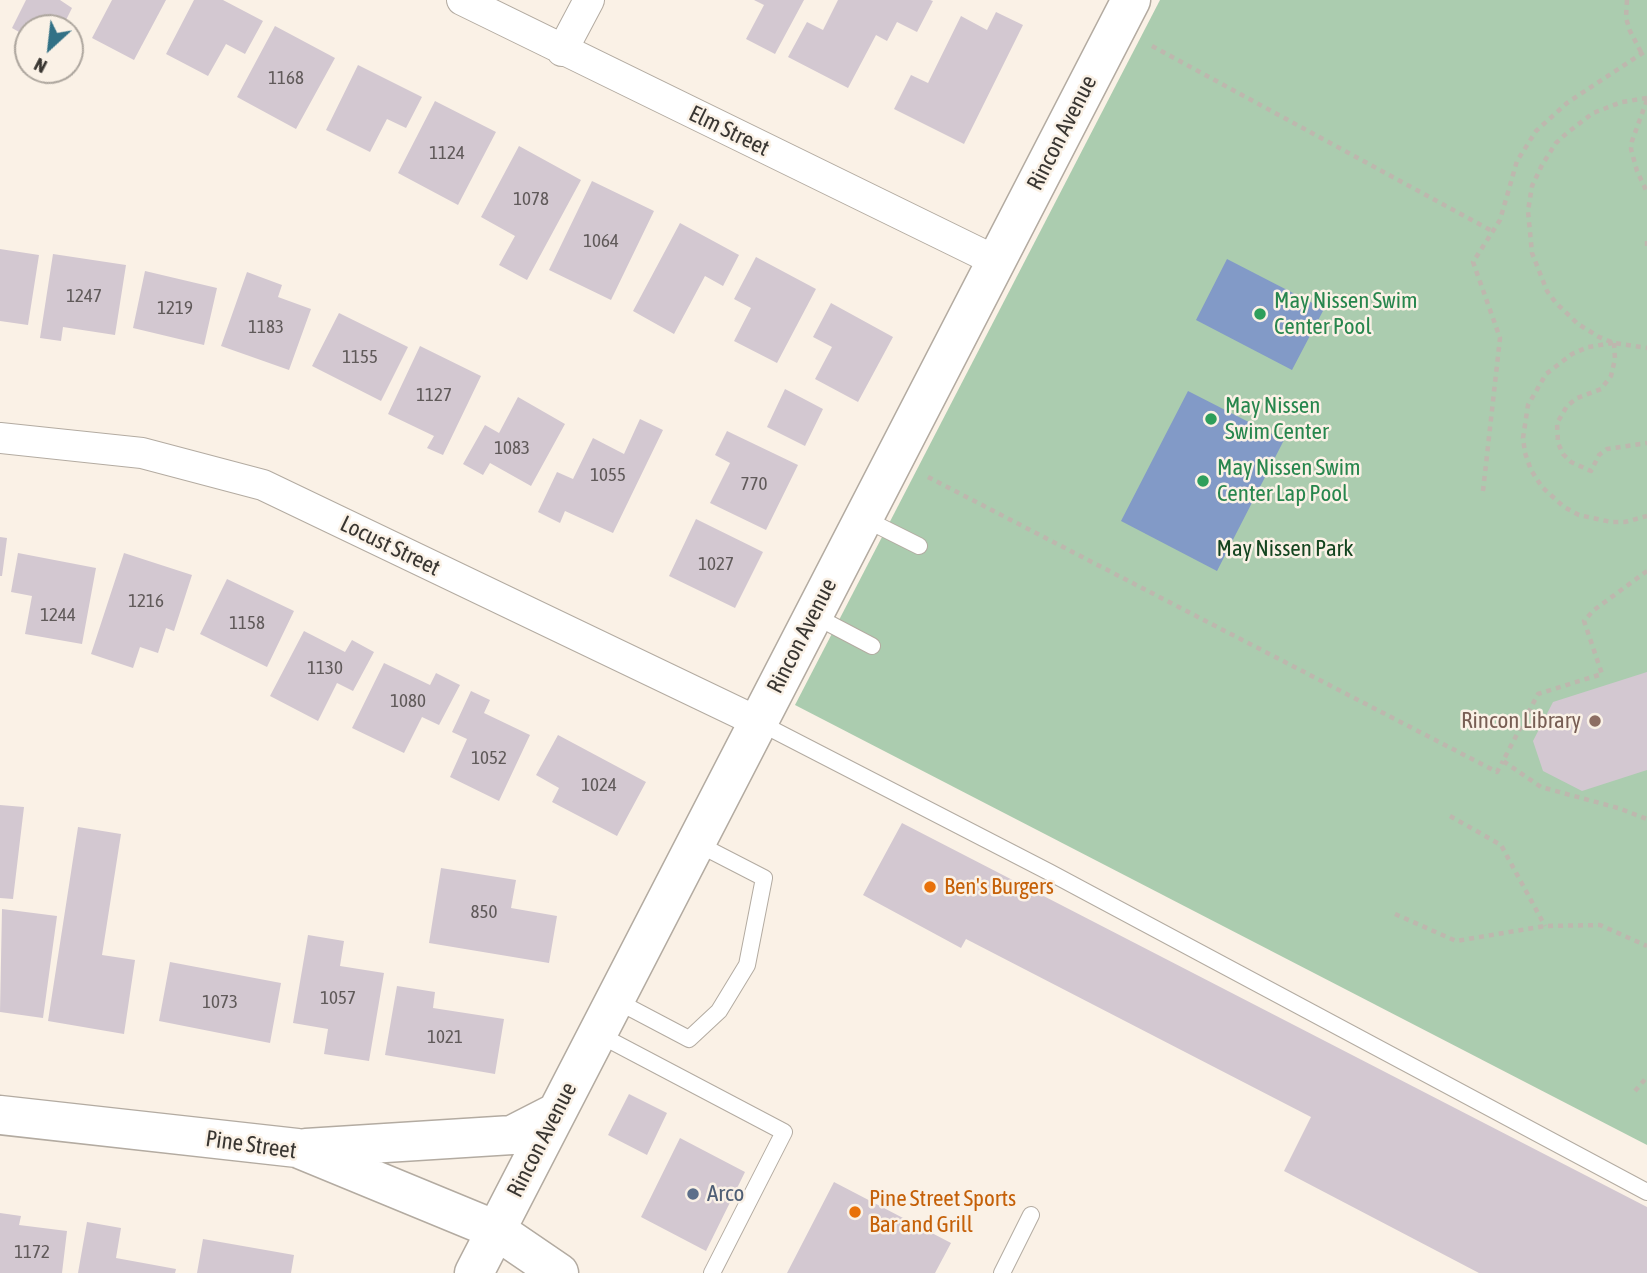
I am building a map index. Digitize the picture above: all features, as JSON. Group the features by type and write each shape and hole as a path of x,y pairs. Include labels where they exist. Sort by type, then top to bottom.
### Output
{"street":[{"name":"Elm Street","path":"462,0 996,261"},
{"path":"562,51 589,0"},
{"name":"Rincon Avenue","path":"474,1273 1131,0"},
{"name":"Locust Street","path":"0,438 142,453 263,485 758,722"},
{"path":"297,1148 512,1135 557,1112"},
{"name":"Pine Street","path":"0,1115 297,1148 496,1230 559,1273"}],"lane":[{"path":"863,518 919,546"},
{"path":"813,615 873,646"},
{"path":"758,722 1049,872 1647,1192"},
{"path":"615,1000 689,1039 719,1011 747,965 764,878 696,843"},
{"path":"597,1034 784,1132 712,1273"},
{"path":"1002,1273 1031,1215"}],"path":[{"path":"1483,491 1500,338 1474,262 1500,220 1517,160 1536,131 1567,103 1644,51 1630,31 1626,18 1627,0"},
{"path":"1147,44 1492,231"},
{"path":"1645,349 1614,343 1578,324 1547,291 1532,253 1528,212 1532,186 1556,143 1593,113 1622,102 1647,99 1631,149 1647,192"},
{"path":"1647,241 1647,248"},
{"path":"1614,343 1615,359 1611,376 1601,389 1577,398 1567,406 1558,423 1558,443 1571,462 1591,471 1599,454 1607,449 1647,443"},
{"path":"1614,343 1588,348 1572,355 1546,374 1528,405 1523,438 1525,453 1531,470 1542,487 1564,507 1578,515 1611,522 1625,522 1647,516"},
{"path":"923,475 1497,772 1538,694 1602,674 1584,621 1594,610 1647,571"},
{"path":"1503,761 1541,787 1618,808 1647,819"},
{"path":"1450,816 1501,845 1545,926"},
{"path":"1395,914 1456,940 1545,926 1600,925 1647,946"},
{"path":"1635,1091 1647,1076"}],"green space":[{"name":"May Nissen Park","path":"1160,0 1647,0 1647,1145 795,705"}],"water":[{"name":"May Nissen Swim Center Pool","path":"1227,259 1324,309 1292,370 1196,320"},
{"name":"May Nissen Swim Center Lap Pool","path":"1188,391 1284,440 1217,571 1121,521"}],"building":[{"path":"26,0 60,0 72,8 69,14 19,14"},
{"path":"112,0 166,0 134,60 92,38"},
{"path":"194,0 223,0 263,21 245,54 226,44 208,76 166,54"},
{"path":"754,0 804,0 775,54 746,39 764,5"},
{"path":"838,0 933,1 917,32 897,22 887,41 876,35 848,88 788,57 807,22 823,30"},
{"path":"996,12 1023,25 964,144 894,109 911,75 928,83 961,16 987,30"},
{"path":"275,26 335,58 296,129 237,97"},
{"path":"358,65 422,97 406,128 387,119 370,152 326,130"},
{"path":"435,101 496,132 458,205 398,173"},
{"path":"519,146 581,180 527,280 499,265 515,236 481,217"},
{"path":"592,181 654,211 611,300 549,270"},
{"path":"680,223 739,255 723,286 705,276 674,334 633,311"},
{"path":"0,249 39,255 28,325 0,321"},
{"path":"53,254 126,265 115,335 63,327 61,341 40,338"},
{"path":"756,257 816,289 777,363 734,341 751,308 734,299"},
{"path":"145,271 217,288 204,345 133,328"},
{"path":"247,272 282,285 278,297 311,309 289,370 221,346"},
{"path":"831,303 893,337 858,402 815,379 832,347 813,337"},
{"path":"339,313 408,347 381,401 312,366"},
{"path":"420,346 481,376 443,455 427,448 434,436 388,414"},
{"path":"785,389 823,409 805,446 767,427"},
{"path":"518,397 565,424 531,486 490,463 483,475 463,464 485,425 499,433"},
{"path":"640,419 663,430 613,533 565,511 560,523 538,512 557,472 573,479 593,438 624,454"},
{"path":"727,431 798,465 766,530 710,503 730,463 715,455"},
{"path":"696,519 763,552 735,608 669,576"},
{"path":"0,537 7,538 2,576 0,576"},
{"path":"18,553 96,568 82,644 25,634 32,596 11,592"},
{"path":"124,553 192,575 174,631 166,628 158,653 140,647 133,668 91,654"},
{"path":"227,579 294,611 267,667 200,634"},
{"path":"304,631 345,652 352,640 374,652 353,691 337,683 318,721 270,696"},
{"path":"384,663 430,685 436,673 460,685 439,725 422,717 404,753 352,728"},
{"name":"Rincon Library","path":"1647,672 1647,770 1582,791 1543,771 1533,741 1553,702"},
{"path":"471,691 490,700 484,713 530,735 499,801 450,777 467,739 452,732"},
{"path":"558,735 646,782 617,836 552,802 559,788 536,775"},
{"path":"0,805 24,807 13,899 0,898"},
{"path":"902,823 1647,1207 1647,1273 1479,1273 1284,1171 1311,1117 966,939 961,948 863,895"},
{"path":"78,827 121,834 102,955 135,960 124,1034 48,1021"},
{"path":"441,868 516,880 511,908 557,916 549,963 429,943"},
{"path":"2,909 57,916 43,1018 0,1012"},
{"path":"308,935 344,941 340,966 384,973 369,1061 324,1054 328,1029 293,1023"},
{"path":"170,962 281,983 270,1043 159,1021"},
{"path":"397,986 435,992 433,1008 504,1019 495,1074 385,1055"},
{"path":"629,1094 667,1113 647,1155 608,1135"},
{"path":"680,1138 745,1172 706,1251 641,1217"},
{"name":"Pine Street Sports Bar and Grill","path":"834,1182 951,1243 935,1273 787,1273"},
{"path":"0,1213 21,1216 19,1225 67,1231 62,1273 0,1273"},
{"path":"87,1222 121,1228 116,1258 176,1269 175,1273 78,1273"},
{"path":"203,1239 294,1255 291,1273 197,1273"}],"place":[{"name":"May Nissen Swim Center Pool","path":"1260,314"},
{"name":"May Nissen Swim Center","path":"1211,419"},
{"name":"May Nissen Swim Center Lap Pool","path":"1203,481"},
{"name":"Rincon Library","path":"1595,721"},
{"name":"Ben's Burgers","path":"930,887"},
{"name":"Arco","path":"693,1194"},
{"name":"Pine Street Sports Bar and Grill","path":"855,1212"}]}
